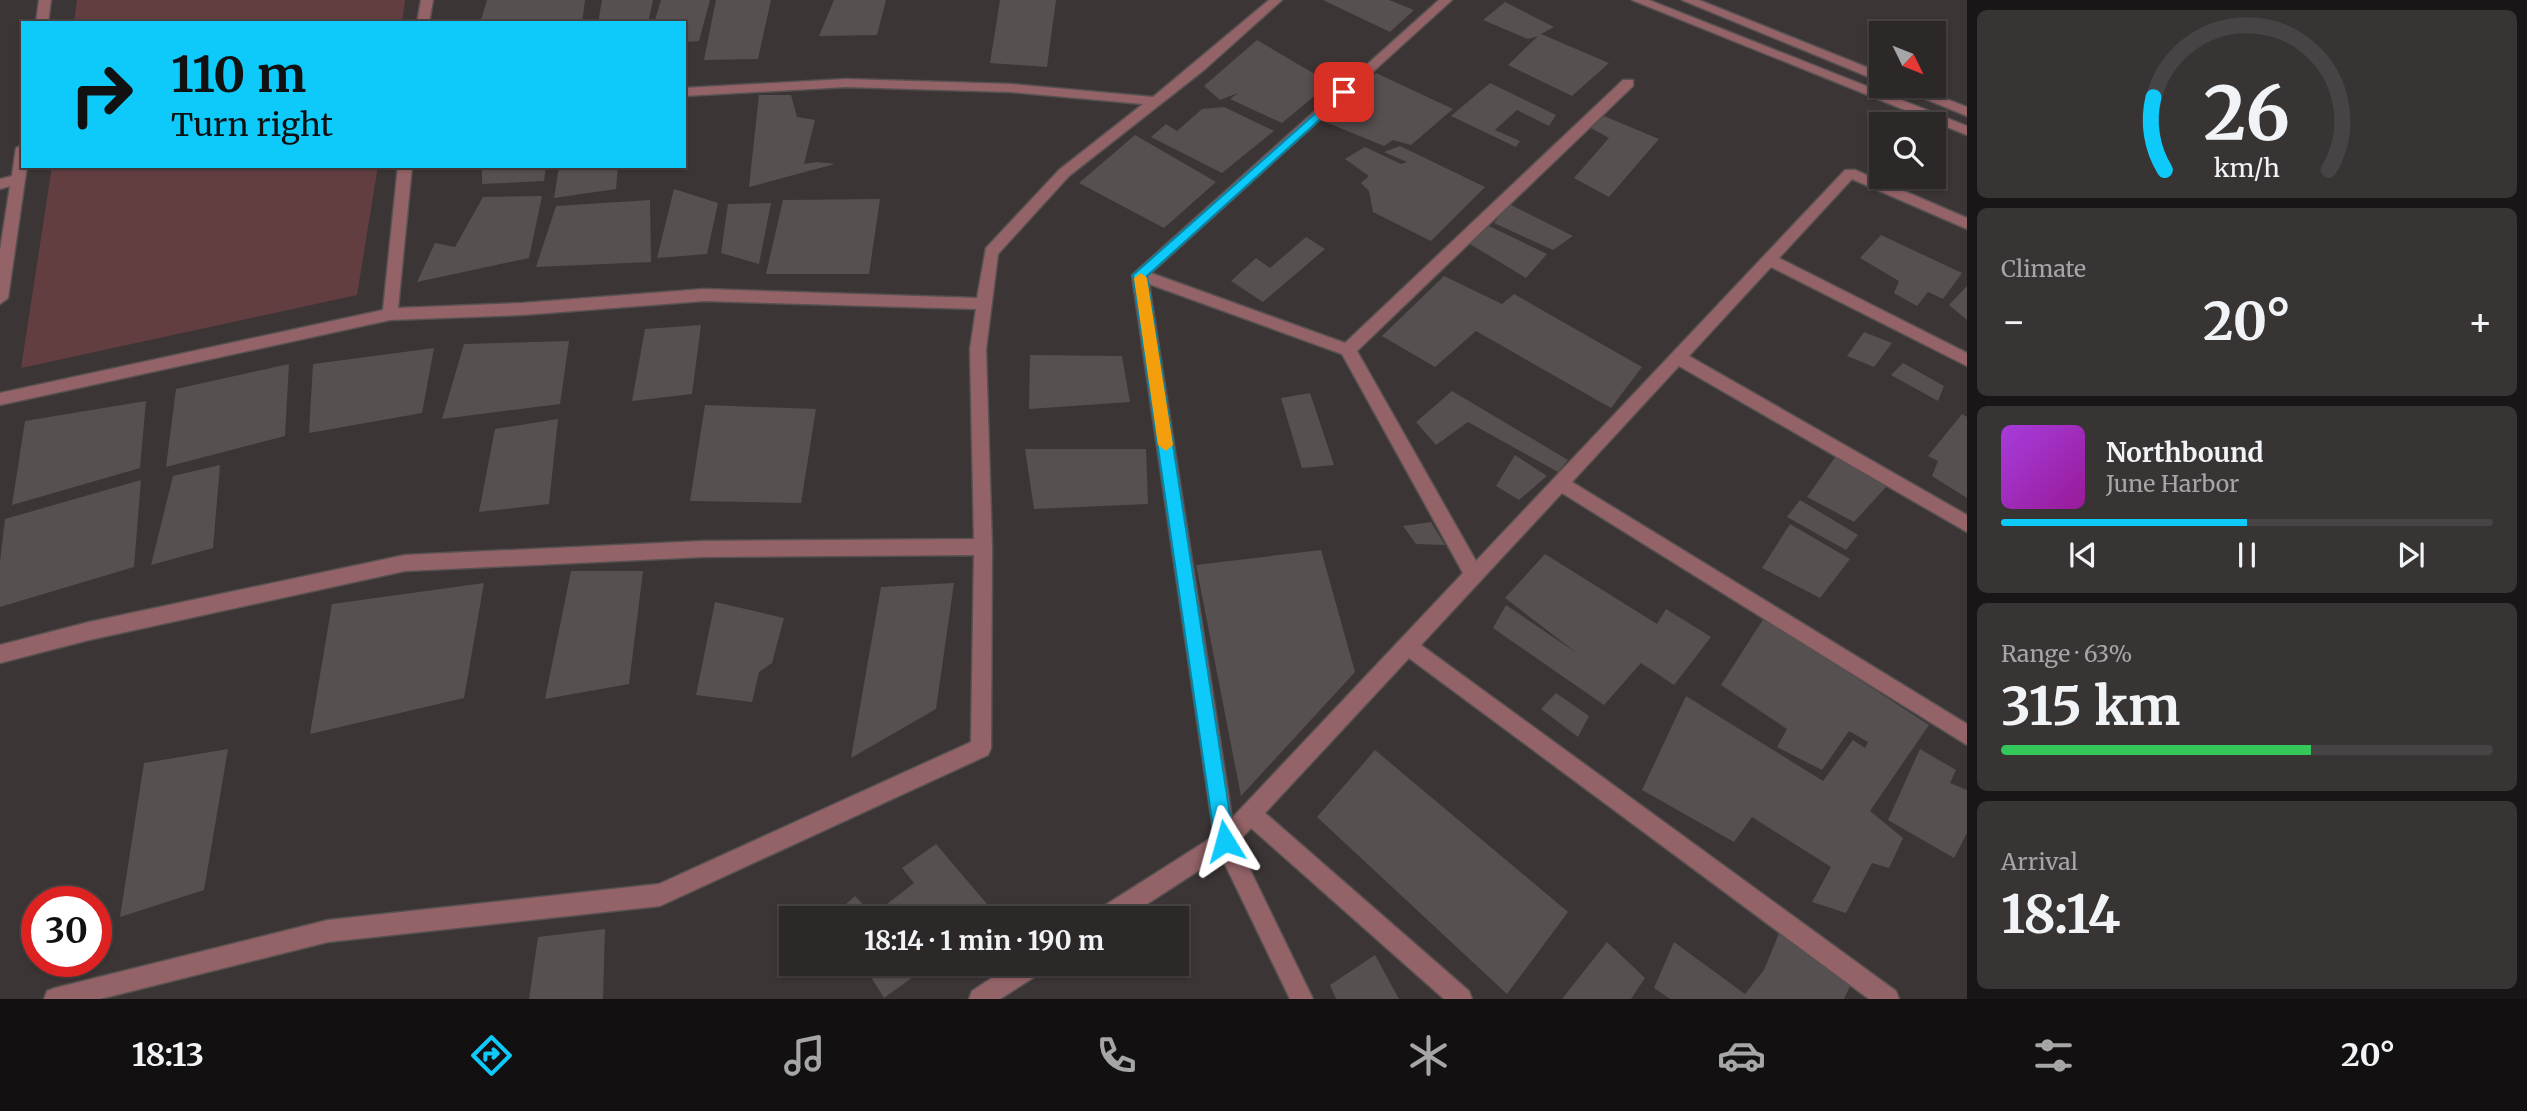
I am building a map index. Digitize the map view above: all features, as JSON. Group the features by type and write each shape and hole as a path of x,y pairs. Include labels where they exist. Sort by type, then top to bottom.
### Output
{"street":[{"path":"42,21 45,0"},
{"path":"424,21 427,0"},
{"path":"55,999 328,931 660,895 981,748 983,547 978,349 991,252 1064,173 1276,0"},
{"path":"1140,275 1446,0"},
{"path":"1638,0 1967,131"},
{"path":"1688,0 1869,73"},
{"path":"686,92 846,83 1012,88 1155,101"},
{"path":"1348,350 1628,83"},
{"path":"1931,98 1967,112"},
{"path":"0,298 21,160"},
{"path":"390,314 405,168"},
{"path":"1124,906 1225,841 1850,173 1967,224"},
{"path":"0,184 18,179"},
{"path":"1769,259 1967,359"},
{"path":"1140,275 1348,350 1474,575"},
{"path":"1140,275 1225,841 1302,999"},
{"path":"0,399 390,314 522,309 704,295 984,304"},
{"path":"1677,357 1967,524"},
{"path":"1560,483 1967,735"},
{"path":"0,654 89,631 405,563 703,548 983,547"},
{"path":"1407,646 1888,999"},
{"path":"1250,813 1461,999"},
{"path":"980,999 1015,976"}],"shaded area":[{"path":"77,0 405,0 402,21 74,21"},
{"path":"52,168 378,168 357,295 21,368"}],"building":[{"path":"487,0 585,0 582,21 481,21"},
{"path":"602,0 653,0 648,21 598,21"},
{"path":"661,0 710,0 699,41 686,42 686,21 655,21"},
{"path":"716,0 771,0 758,59 704,60"},
{"path":"834,0 886,0 877,35 819,36"},
{"path":"1000,0 1056,0 1047,67 990,63"},
{"path":"1323,0 1389,0 1414,10 1390,32"},
{"path":"1505,2 1554,27 1541,34 1609,63 1572,96 1508,65 1538,36 1528,39 1483,20"},
{"path":"1257,40 1330,83 1282,123 1230,99 1238,93 1220,100 1204,86"},
{"path":"1376,73 1453,109 1411,145 1393,140 1384,146 1323,121"},
{"path":"1490,83 1556,115 1549,126 1517,110 1495,130 1520,141 1516,147 1451,116"},
{"path":"759,95 791,95 797,117 815,120 804,164 835,164 749,187"},
{"path":"1224,107 1274,131 1222,173 1151,137 1166,124 1177,131 1202,109"},
{"path":"1604,116 1659,139 1609,197 1574,178 1609,138 1591,128"},
{"path":"1135,135 1216,182 1164,228 1079,183"},
{"path":"1400,146 1485,187 1431,241 1373,212 1369,191 1361,183 1369,176 1345,159 1365,147 1401,164 1407,162 1384,152"},
{"path":"482,168 546,168 544,181 482,184"},
{"path":"559,168 618,168 616,189 554,198"},
{"path":"674,189 718,203 707,254 657,258"},
{"path":"542,196 529,258 417,282 435,243 455,247 483,197"},
{"path":"880,199 869,274 766,274 783,200"},
{"path":"650,200 651,262 536,267 556,206"},
{"path":"771,203 759,264 721,253 728,204"},
{"path":"1509,204 1573,236 1553,250 1494,223"},
{"path":"1489,226 1547,254 1526,278 1470,244"},
{"path":"1881,235 1962,273 1943,299 1928,292 1917,306 1894,293 1899,281 1860,258"},
{"path":"1306,237 1325,249 1263,302 1231,281 1256,258 1270,268"},
{"path":"1444,276 1502,304 1514,294 1642,367 1611,408 1476,331 1435,367 1382,336"},
{"path":"1967,286 1967,320 1949,305"},
{"path":"701,325 692,394 632,401 645,329"},
{"path":"1864,332 1892,343 1874,367 1847,356"},
{"path":"569,341 560,404 442,419 464,344"},
{"path":"434,348 422,413 309,433 313,364"},
{"path":"1030,355 1122,356 1130,402 1029,409"},
{"path":"1903,363 1944,386 1938,401 1891,375"},
{"path":"289,364 285,436 166,467 176,389"},
{"path":"1452,391 1568,460 1558,472 1468,422 1436,445 1416,422"},
{"path":"1310,393 1334,465 1302,468 1281,398"},
{"path":"146,401 140,468 12,505 25,421"},
{"path":"705,405 816,409 801,503 690,501"},
{"path":"1962,414 1967,417 1967,498 1932,476 1938,461 1928,456"},
{"path":"558,419 549,504 479,512 495,429"},
{"path":"1025,449 1146,449 1148,504 1034,509"},
{"path":"1515,455 1547,476 1519,500 1496,486"},
{"path":"1836,456 1886,487 1854,522 1807,497"},
{"path":"220,465 213,548 151,565 173,476"},
{"path":"141,480 134,567 0,607 0,562 5,519"},
{"path":"1800,500 1858,535 1846,550 1787,517"},
{"path":"1431,522 1445,545 1416,544 1403,526"},
{"path":"1790,524 1850,559 1820,598 1762,568"},
{"path":"1321,550 1355,672 1241,796 1196,565"},
{"path":"1545,554 1657,624 1666,609 1711,637 1674,685 1641,663 1604,705 1493,628 1506,605 1578,654 1505,598"},
{"path":"571,571 643,571 629,684 545,699"},
{"path":"484,583 464,698 310,734 332,604"},
{"path":"954,583 936,709 851,758 881,587"},
{"path":"715,602 784,618 772,663 759,672 752,702 696,695"},
{"path":"1764,618 1929,725 1870,811 1903,838 1889,868 1872,863 1846,913 1812,902 1831,867 1752,817 1734,842 1642,790 1686,696 1823,781 1853,740 1865,748 1868,742 1849,731 1822,770 1777,747 1787,729 1721,685"},
{"path":"1556,693 1589,716 1578,737 1541,709"},
{"path":"228,749 204,890 120,917 144,763"},
{"path":"1920,749 1956,770 1950,783 1967,790 1967,833 1954,858 1888,820"},
{"path":"1375,750 1568,912 1507,994 1317,817"},
{"path":"936,844 989,906 885,906 914,883 902,868"},
{"path":"855,896 864,906 844,906"},
{"path":"605,929 603,999 529,999 538,937"},
{"path":"1780,931 1850,986 1844,999 1670,999 1654,988 1674,942 1745,994 1764,970"},
{"path":"1607,942 1645,978 1631,999 1562,999"},
{"path":"1375,955 1399,999 1336,999 1330,985"},
{"path":"870,976 914,976 884,998"}],"slow traffic":[{"path":"1141,278 1166,445"}],"route":[{"path":"1225,841 1140,275 1344,92"}]}
